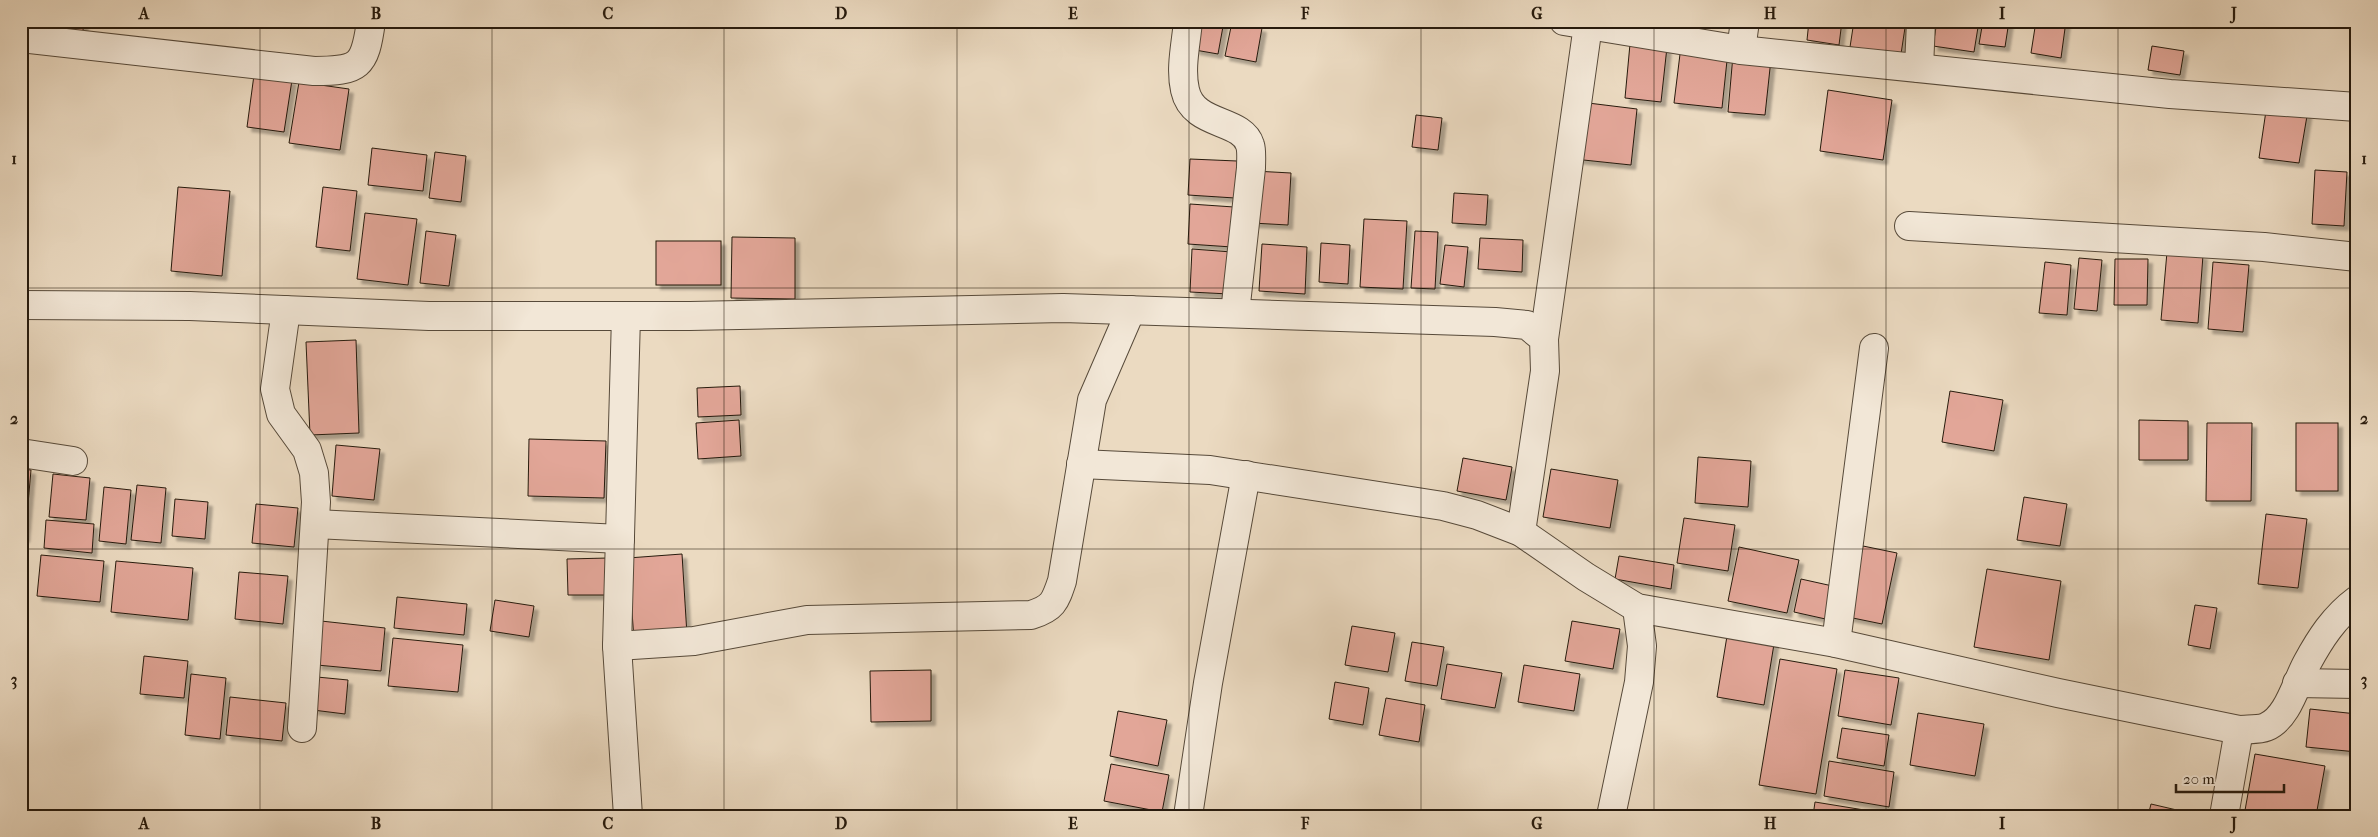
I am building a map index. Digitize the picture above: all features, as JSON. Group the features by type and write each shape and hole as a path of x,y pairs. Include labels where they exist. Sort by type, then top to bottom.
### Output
{"street":[{"path":"21,38 314,71 343,71 358,64 368,46 371,21"},
{"path":"1188,21 1183,72 1185,92 1192,106 1202,116 1226,124 1240,132 1250,144 1251,168 1235,313"},
{"path":"1741,50 1745,21"},
{"path":"1919,68 1921,21"},
{"path":"1521,532 1545,371 1544,339 1576,23 1741,50 2170,94 2357,107"},
{"path":"1909,226 2264,247 2357,258"},
{"path":"21,305 190,306 429,316 626,316 1064,308 1503,322 1527,325 1544,339"},
{"path":"286,310 275,389 281,414 307,450 312,466 316,502 302,728"},
{"path":"617,646 694,641 807,620 1031,615 1046,610 1055,600 1062,581 1092,400 1131,310"},
{"path":"626,316 617,646 628,816"},
{"path":"1836,643 1874,348"},
{"path":"21,454 74,462"},
{"path":"1081,464 1210,470 1443,506 1477,515 1521,532 1586,577 1637,608 1836,643 2040,689 2239,730 2266,727 2285,711 2326,631 2341,612 2357,600"},
{"path":"1188,816 1208,683 1246,475"},
{"path":"315,524 620,539"},
{"path":"1611,816 1639,682 1642,646 1637,608"},
{"path":"2298,683 2357,684"},
{"path":"2224,816 2239,730"}],"building":[{"path":"21,21 84,21 82,39 21,34"},
{"path":"1200,21 1224,21 1218,54 1195,50"},
{"path":"1809,21 1842,21 1839,45 1807,40"},
{"path":"1854,21 1906,21 1901,54 1850,47"},
{"path":"1937,21 1979,21 1974,52 1933,46"},
{"path":"1983,21 2009,21 2005,47 1979,44"},
{"path":"2036,21 2066,21 2061,58 2031,53"},
{"path":"1232,22 1262,28 1256,62 1225,56"},
{"path":"1630,44 1667,47 1661,102 1625,98"},
{"path":"1681,46 1728,51 1722,108 1674,103"},
{"path":"2152,46 2184,51 2180,75 2148,70"},
{"path":"1733,55 1771,59 1765,115 1728,112"},
{"path":"254,75 292,80 284,132 247,127"},
{"path":"299,82 349,89 340,150 289,143"},
{"path":"1828,90 1892,100 1883,160 1820,151"},
{"path":"1580,102 1637,109 1631,165 1574,159"},
{"path":"2267,104 2308,110 2299,163 2259,158"},
{"path":"1416,115 1442,118 1438,150 1412,147"},
{"path":"372,148 427,155 423,191 368,185"},
{"path":"435,152 466,156 461,202 429,198"},
{"path":"1190,159 1237,161 1235,198 1188,195"},
{"path":"2315,170 2347,172 2344,226 2312,224"},
{"path":"1254,171 1291,173 1288,225 1252,223"},
{"path":"178,187 230,191 222,276 171,271"},
{"path":"323,187 357,191 350,251 316,247"},
{"path":"1454,193 1488,195 1486,225 1452,223"},
{"path":"1190,204 1234,207 1232,247 1188,244"},
{"path":"365,213 417,219 408,285 357,279"},
{"path":"1364,219 1407,221 1403,289 1360,287"},
{"path":"426,231 456,235 449,286 420,283"},
{"path":"1415,231 1438,232 1435,289 1411,288"},
{"path":"732,237 795,238 795,299 731,298"},
{"path":"1480,238 1523,240 1522,272 1478,269"},
{"path":"656,241 721,241 721,285 656,285"},
{"path":"1321,243 1350,245 1348,284 1319,282"},
{"path":"1262,244 1307,247 1305,294 1259,291"},
{"path":"1445,245 1468,247 1464,287 1440,284"},
{"path":"1192,249 1232,252 1229,294 1190,292"},
{"path":"2167,252 2203,255 2198,323 2161,320"},
{"path":"2079,258 2102,260 2097,311 2074,309"},
{"path":"2115,259 2148,259 2147,305 2114,305"},
{"path":"2045,262 2071,265 2067,315 2039,313"},
{"path":"2213,262 2249,265 2243,332 2208,329"},
{"path":"356,340 359,433 310,435 306,342"},
{"path":"740,386 741,415 698,417 697,388"},
{"path":"1950,391 2003,400 1994,451 1942,442"},
{"path":"739,420 741,456 698,459 696,423"},
{"path":"2139,420 2188,421 2188,460 2139,460"},
{"path":"2207,423 2252,423 2251,501 2206,501"},
{"path":"2296,423 2338,423 2338,491 2296,491"},
{"path":"529,439 606,441 604,498 528,496"},
{"path":"336,445 380,449 374,500 332,496"},
{"path":"1698,457 1751,461 1748,507 1695,503"},
{"path":"1463,458 1512,467 1506,500 1457,491"},
{"path":"21,469 31,470 25,538 21,538"},
{"path":"1551,469 1618,480 1610,528 1543,517"},
{"path":"53,474 90,478 86,520 49,517"},
{"path":"137,485 166,488 161,543 131,540"},
{"path":"104,487 131,490 126,544 99,541"},
{"path":"2024,497 2067,504 2060,546 2017,540"},
{"path":"175,499 208,502 205,539 172,536"},
{"path":"256,504 298,508 294,547 252,543"},
{"path":"2266,514 2307,519 2298,588 2258,584"},
{"path":"1684,518 1735,525 1728,571 1677,563"},
{"path":"46,520 94,524 92,553 44,548"},
{"path":"1863,546 1897,553 1882,624 1848,617"},
{"path":"1739,547 1799,560 1787,613 1728,601"},
{"path":"682,554 687,635 634,639 628,558"},
{"path":"41,555 104,561 100,602 37,596"},
{"path":"1619,556 1674,565 1671,589 1615,579"},
{"path":"608,558 608,595 568,595 567,559"},
{"path":"116,561 193,568 188,620 111,612"},
{"path":"1987,569 2061,581 2049,660 1974,647"},
{"path":"239,572 288,576 283,624 235,619"},
{"path":"1801,579 1837,587 1830,620 1794,612"},
{"path":"397,597 467,604 464,635 394,628"},
{"path":"495,600 534,606 529,637 490,631"},
{"path":"2195,605 2217,608 2210,649 2188,645"},
{"path":"321,621 385,628 381,671 317,665"},
{"path":"1572,621 1620,629 1613,669 1565,661"},
{"path":"1352,626 1395,633 1388,672 1345,665"},
{"path":"1728,630 1775,638 1764,705 1717,697"},
{"path":"393,638 463,645 458,692 388,686"},
{"path":"1412,642 1444,647 1437,686 1405,681"},
{"path":"144,656 188,661 184,698 140,694"},
{"path":"1780,659 1837,669 1816,794 1759,785"},
{"path":"1447,664 1502,673 1495,708 1441,699"},
{"path":"1524,665 1580,674 1574,711 1518,702"},
{"path":"931,670 931,721 871,722 870,671"},
{"path":"1845,670 1899,678 1891,725 1838,716"},
{"path":"191,674 226,678 220,739 185,735"},
{"path":"317,677 348,680 345,714 313,710"},
{"path":"1335,682 1369,688 1363,725 1329,719"},
{"path":"230,697 286,703 282,741 226,735"},
{"path":"1386,698 1425,705 1419,742 1379,735"},
{"path":"2310,709 2357,714 2357,752 2306,747"},
{"path":"1118,711 1167,720 1158,766 1110,756"},
{"path":"1918,713 1984,724 1975,776 1910,765"},
{"path":"1842,728 1889,735 1884,766 1837,758"},
{"path":"2255,754 2325,766 2316,816 2244,816"},
{"path":"1829,761 1894,772 1889,807 1824,796"},
{"path":"1111,764 1169,775 1162,812 1104,801"},
{"path":"1815,802 1895,815 1813,816"},
{"path":"2151,804 2194,814 2193,816 2148,816"}]}
